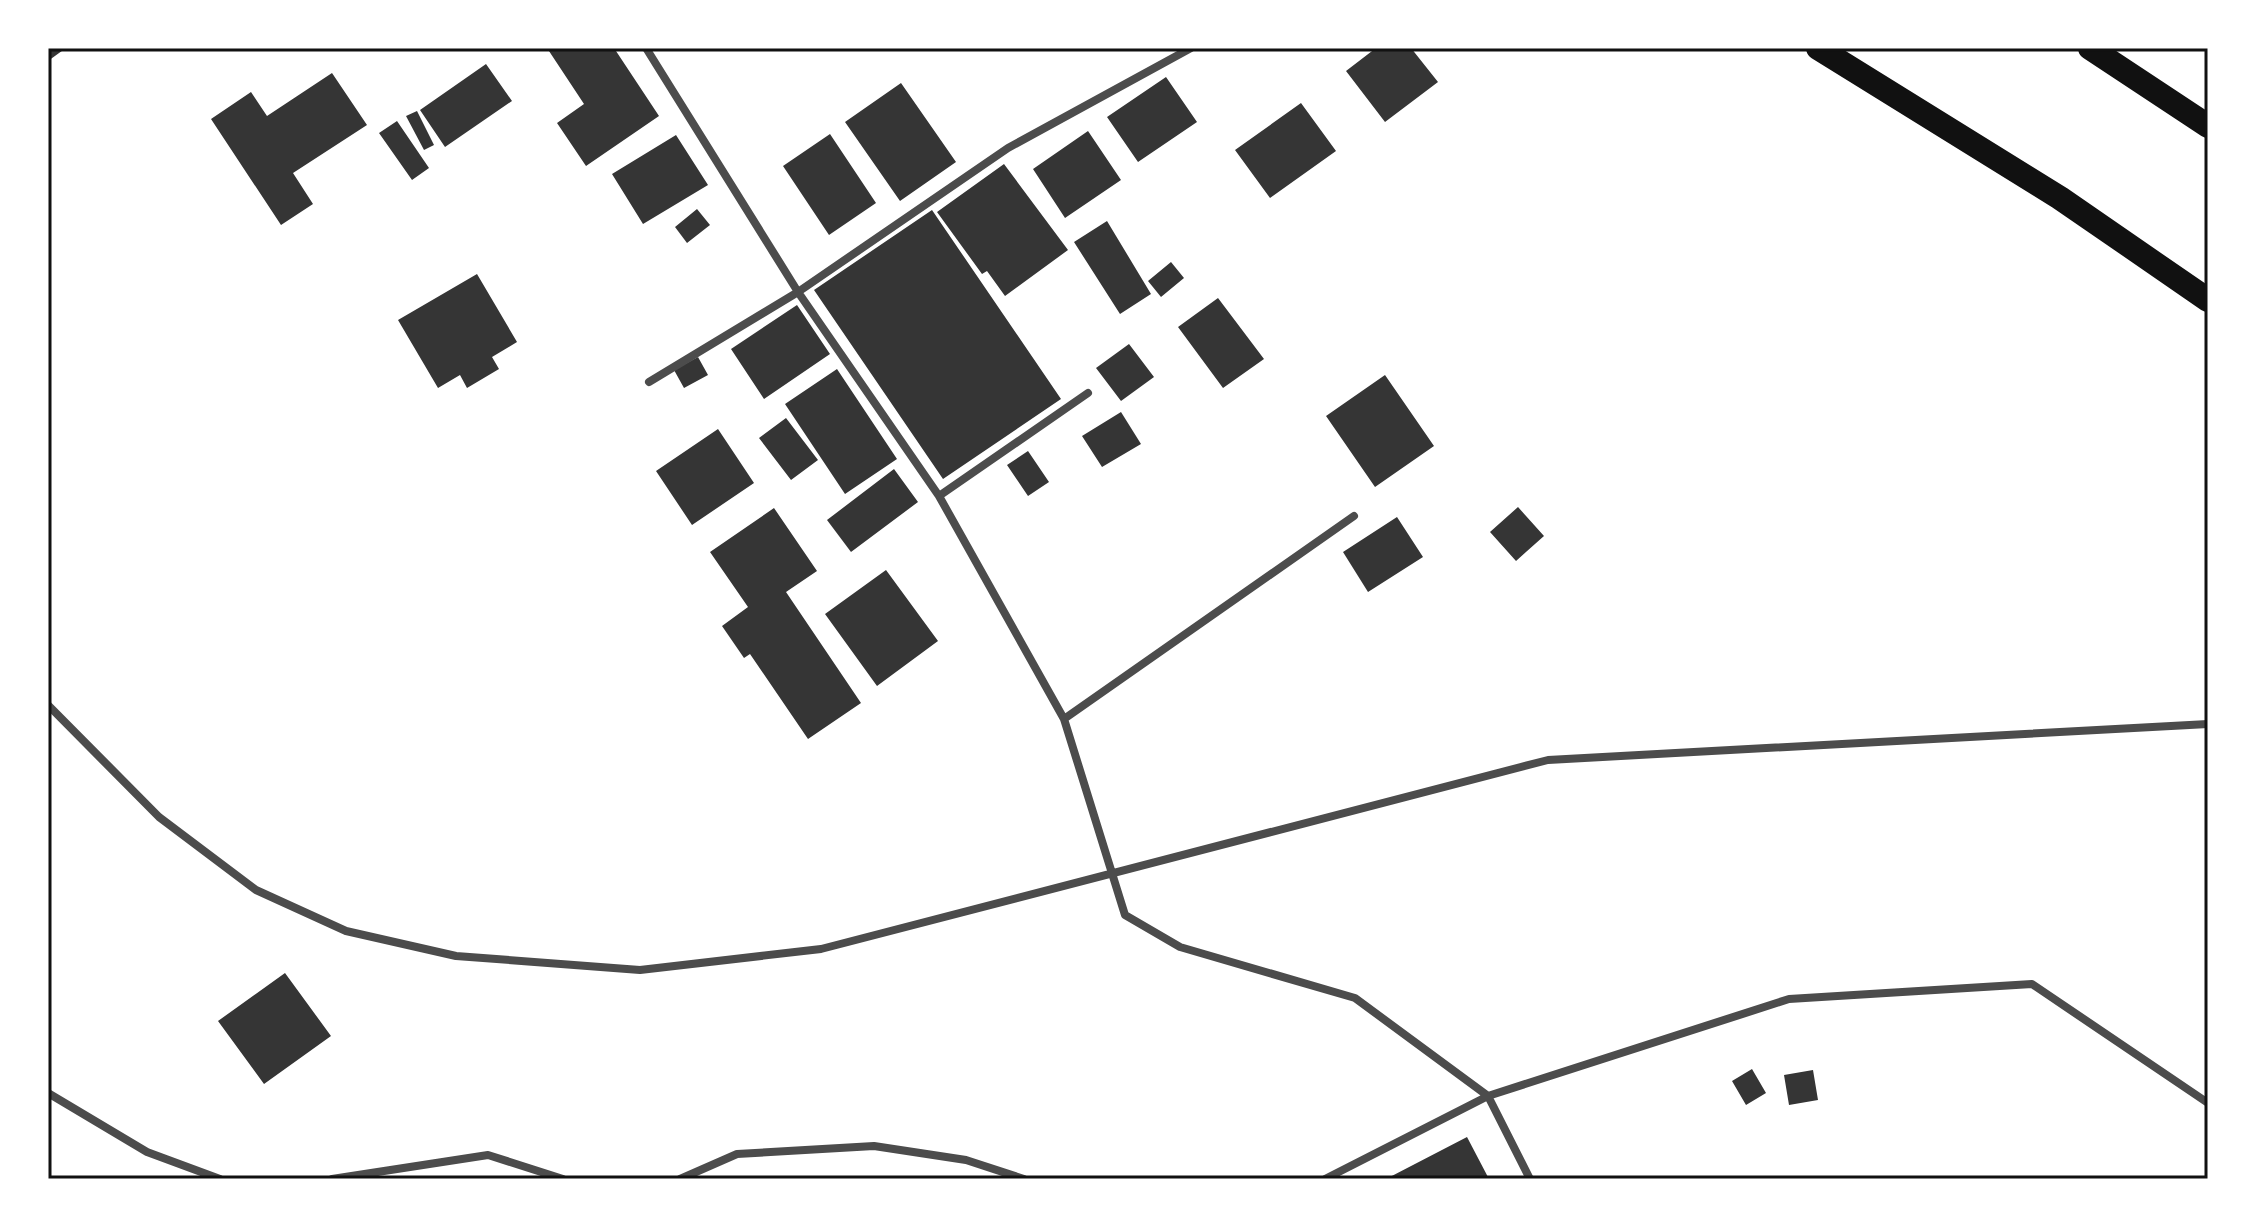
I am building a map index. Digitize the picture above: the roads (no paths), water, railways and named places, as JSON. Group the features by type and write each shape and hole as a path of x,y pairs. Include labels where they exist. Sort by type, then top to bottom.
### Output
{"highway":[{"path":"1818,48 2060,198 2208,300"},
{"path":"2090,48 2208,126"}],"street":[{"path":"646,48 798,292 939,496 1064,719 1125,915 1180,947 1355,998 1488,1096 1530,1179"},
{"path":"649,382 798,292 1008,148 1191,48"},
{"path":"939,496 1088,393"},
{"path":"1064,719 1354,516"},
{"path":"48,705 159,817 256,890 346,931 456,956 640,970 821,949 1548,760 2208,724"},
{"path":"1325,1179 1488,1096 1789,999 2032,984 2208,1103"},
{"path":"48,1093 147,1152 220,1179"},
{"path":"680,1179 737,1154 874,1146 966,1160 1024,1179"},
{"path":"332,1179 488,1155 563,1179"}]}
